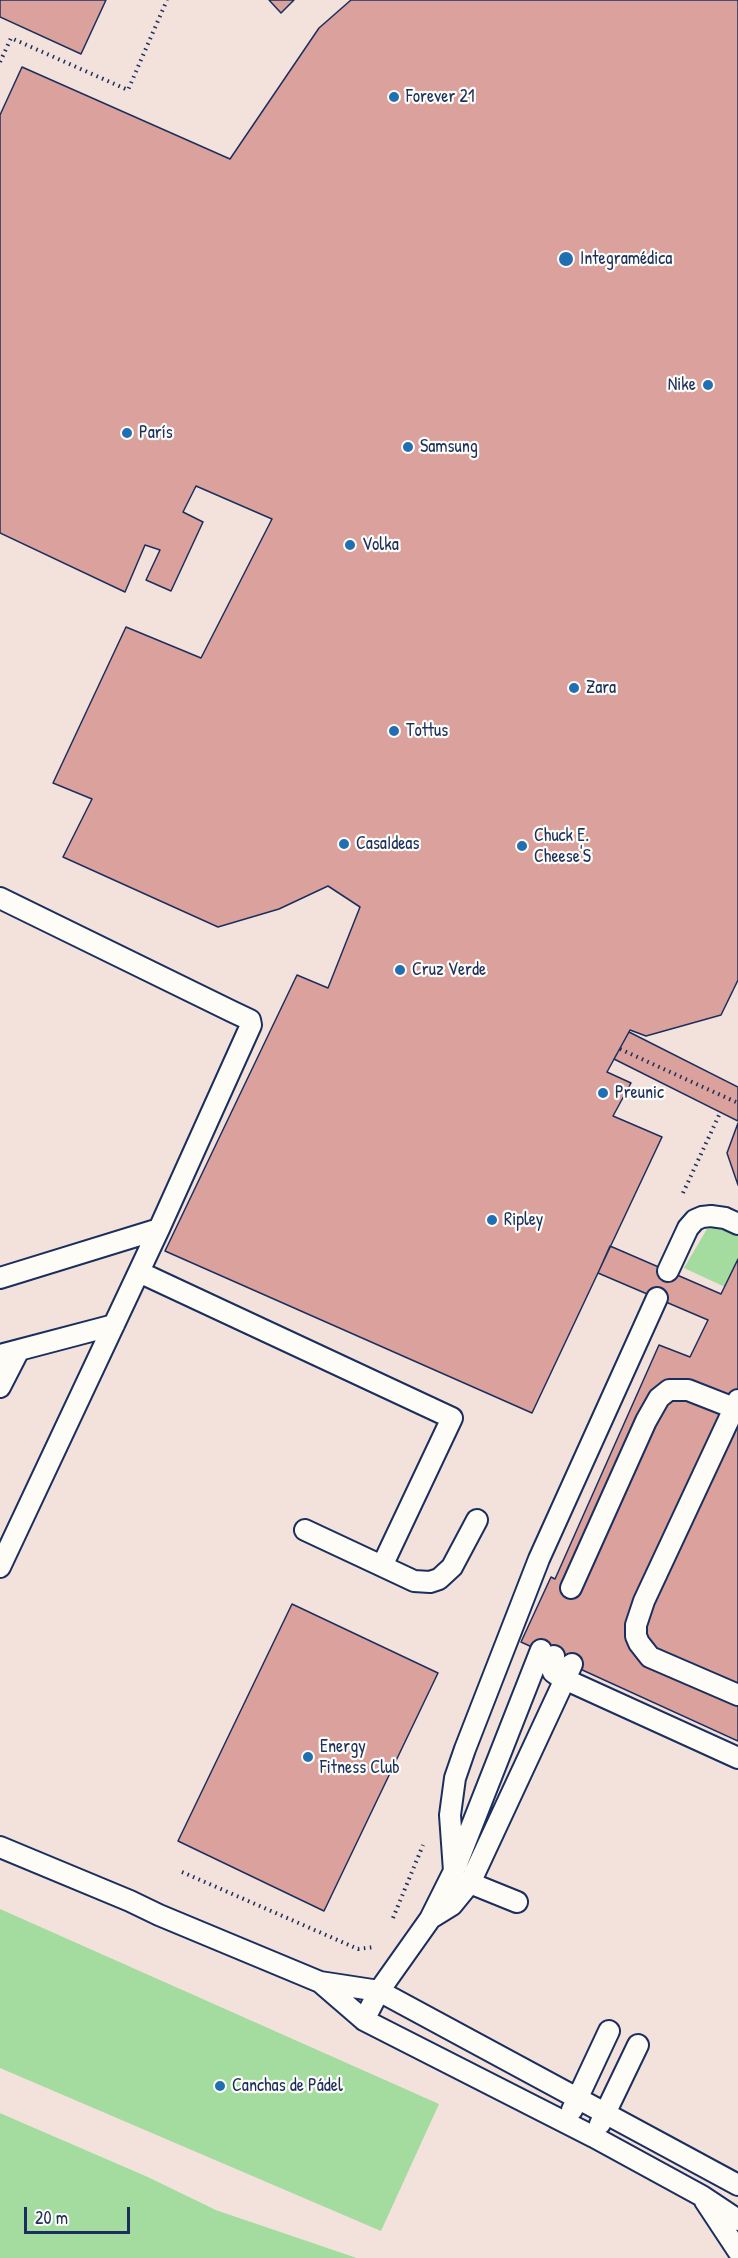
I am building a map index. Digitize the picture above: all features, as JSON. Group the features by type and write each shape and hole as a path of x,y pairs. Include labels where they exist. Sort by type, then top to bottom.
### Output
{"lane":[{"path":"0,898 249,1020 252,1025 0,1567"},
{"path":"668,1271 688,1228 695,1220 702,1216 711,1216 725,1218 738,1224"},
{"path":"0,1278 159,1229"},
{"path":"139,1272 452,1418 382,1566"},
{"path":"454,1871 450,1815 455,1778 465,1749 539,1559 657,1298"},
{"path":"0,1388 9,1352 114,1325"},
{"path":"571,1588 650,1413 659,1398 669,1390 688,1390 736,1404 644,1601 636,1625 636,1636 650,1657 738,1695"},
{"path":"305,1530 414,1581 430,1581 439,1579 452,1567 477,1520"},
{"path":"364,2020 379,1991 429,1919 556,1656"},
{"path":"556,1656 551,1666 553,1672 560,1677 738,1758"},
{"path":"429,1919 452,1905 470,1883 556,1656"},
{"path":"0,1847 320,1982 379,1991 733,2182"},
{"path":"470,1883 517,1902"},
{"path":"320,1982 364,2020 566,2122 702,2196 738,2220"},
{"path":"566,2122 609,2031"},
{"path":"594,2137 638,2045"},
{"path":"702,2196 738,2251"}],"path":[{"path":"0,62 11,38 128,90 167,0"},
{"path":"620,1049 738,1103"},
{"path":"680,1198 720,1113"},
{"path":"390,1927 424,1843"},
{"path":"182,1872 358,1949 375,1947 380,1940"}],"shaded area":[{"path":"0,0 738,0 738,2258 357,2258 216,2210 148,2177 0,2113"}],"green space":[{"path":"718,1227 738,1236 738,1259 725,1287 684,1268 707,1229"},
{"name":"Canchas de Pádel","path":"0,1909 439,2104 381,2231 0,2068"},
{"path":"0,2113 148,2177 216,2210 357,2258 0,2258"}],"building":[{"path":"0,0 106,0 81,54 0,17"},
{"path":"269,0 294,0 281,13"},
{"path":"351,0 738,0 738,980 721,1015 646,1036 630,1030 607,1072 631,1083 613,1116 662,1137 532,1413 165,1251 297,975 328,988 360,907 328,886 279,909 218,927 63,857 92,799 53,783 126,627 201,658 272,519 196,486 183,512 203,522 171,591 146,580 160,550 145,545 125,592 0,533 0,115 22,67 230,159 319,28"},
{"path":"629,1032 738,1087 738,1121 614,1059"},
{"path":"738,1123 738,1185 727,1153"},
{"path":"610,1246 721,1294 738,1259 738,1741 521,1642 551,1577 555,1579 659,1345 690,1357 708,1320 598,1273"},
{"name":"Energy Fitness Club","path":"292,1604 438,1673 324,1911 178,1841"}],"place":[{"name":"Forever 21","path":"394,97"},
{"name":"Integramédica","path":"566,259"},
{"name":"Nike","path":"708,385"},
{"name":"París","path":"127,433"},
{"name":"Samsung","path":"408,447"},
{"name":"Volka","path":"350,545"},
{"name":"Zara","path":"574,688"},
{"name":"Tottus","path":"394,731"},
{"name":"CasaIdeas","path":"344,844"},
{"name":"Chuck E. Cheese'S","path":"522,846"},
{"name":"Cruz Verde","path":"400,970"},
{"name":"Preunic","path":"603,1093"},
{"name":"Ripley","path":"492,1220"},
{"name":"Energy Fitness Club","path":"308,1757"},
{"name":"Canchas de Pádel","path":"220,2086"}]}
